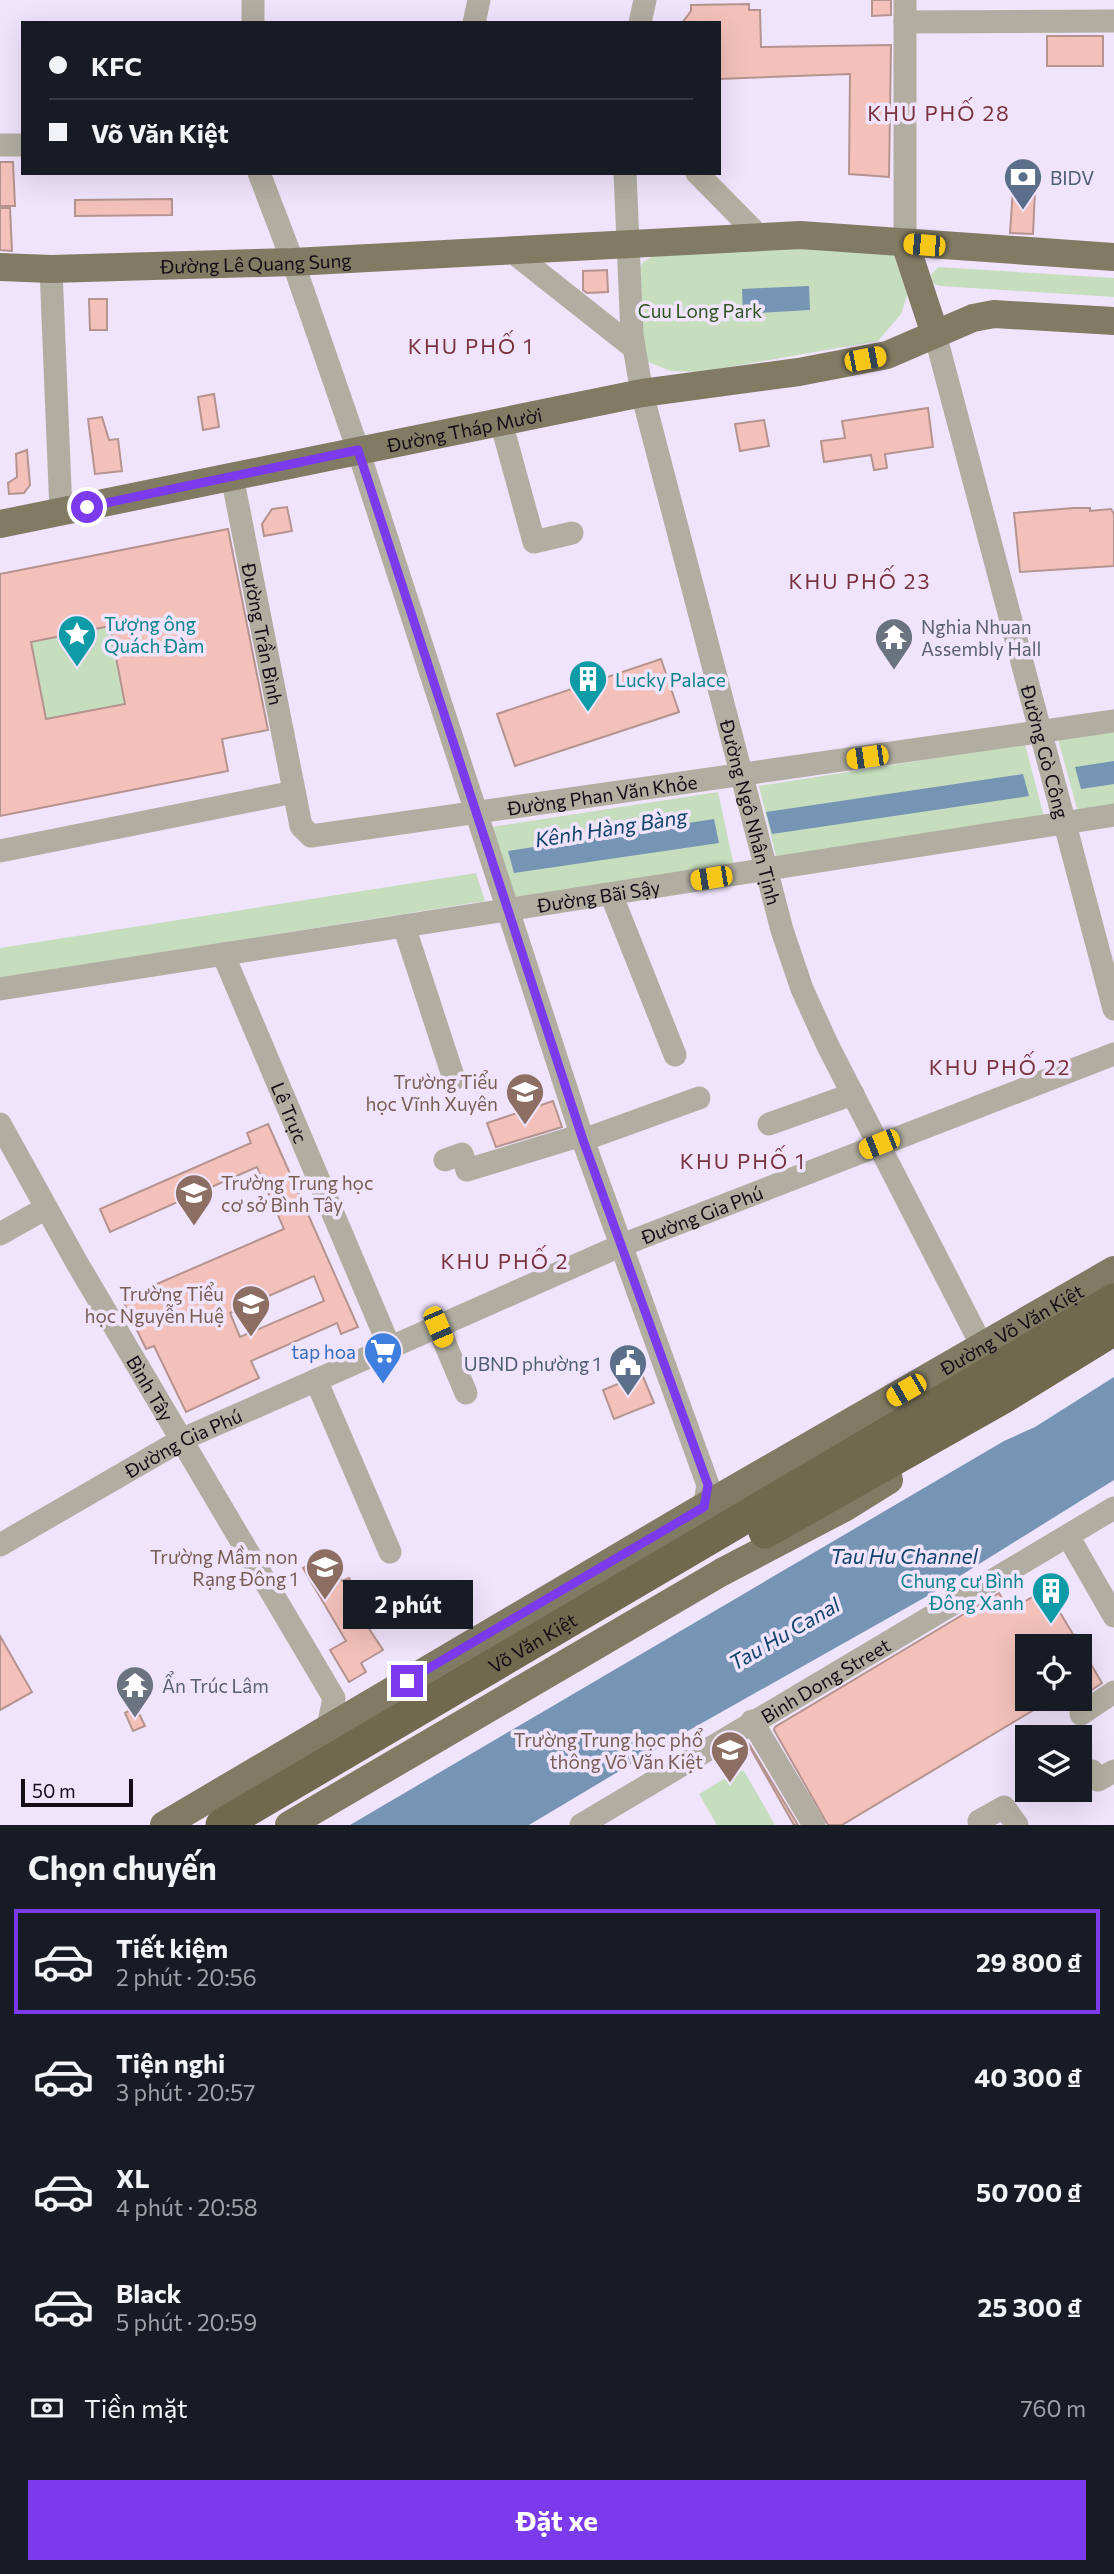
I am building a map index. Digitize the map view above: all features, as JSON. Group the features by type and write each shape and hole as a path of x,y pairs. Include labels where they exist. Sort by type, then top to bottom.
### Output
{"highway":[{"name":"Đường Võ Văn Kiệt","path":"848,1460 1114,1300"},
{"name":"Đường Võ Văn Kiệt","path":"848,1460 1002,1398 1114,1329"},
{"name":"Võ Văn Kiệt","path":"222,1825 848,1460"},
{"name":"Võ Văn Kiệt","path":"265,1825 848,1460"}],"main road":[{"name":"Đường Lê Quang Sung","path":"0,267 51,269 293,262 760,237 840,236 1114,257"},
{"path":"905,243 935,334"},
{"name":"Đường Tháp Mười","path":"0,524 642,393 799,372 874,358 906,348 973,318 994,314 1114,321"},
{"name":"Đường Võ Văn Kiệt","path":"848,1460 982,1346 1114,1270"},
{"name":"Đường Võ Văn Kiệt","path":"713,1495 848,1460 1114,1346"},
{"name":"Võ Văn Kiệt","path":"289,1825 722,1572 844,1508 848,1460"},
{"name":"Võ Văn Kiệt","path":"164,1825 328,1727 346,1703 713,1495"}],"street":[{"path":"253,0 253,21"},
{"path":"475,21 480,0"},
{"path":"640,21 645,0"},
{"path":"905,243 905,11 1114,21"},
{"path":"0,145 21,145"},
{"path":"260,175 358,450 583,1138 713,1495"},
{"name":"Đường Ngô Nhân Tịnh","path":"625,175 634,348 642,393 765,870 802,989 982,1346"},
{"path":"698,175 760,237"},
{"path":"510,250 634,348"},
{"path":"51,269 61,512"},
{"name":"Đường Gò Công","path":"935,334 1114,1009"},
{"path":"501,422 534,542 572,533"},
{"name":"Đường Trần Bình","path":"232,476 294,792"},
{"name":"Đường Phan Văn Khỏe","path":"294,792 300,826 306,833 317,837 1114,721"},
{"path":"0,851 294,792"},
{"name":"Đường Bãi Sậy","path":"0,989 1114,815"},
{"path":"611,894 674,1055"},
{"path":"404,926 454,1079"},
{"name":"Lê Trực","path":"223,954 390,1348"},
{"name":"Đường Gia Phú","path":"0,1545 183,1439 622,1245 1114,1054"},
{"path":"769,1124 853,1094"},
{"path":"445,1160 462,1154 467,1170 583,1138 699,1098"},
{"name":"Bình Tây","path":"0,1124 46,1208 183,1439 346,1703"},
{"path":"0,1234 46,1208"},
{"path":"438,1327 466,1393"},
{"path":"316,1380 390,1552"},
{"name":"Binh Dong Street","path":"581,1825 1114,1508"},
{"path":"1068,1536 1114,1616"},
{"path":"1081,1714 1114,1692"},
{"path":"752,1721 814,1825"},
{"path":"1092,1771 1098,1780 1114,1771"},
{"path":"979,1821 1004,1807 1017,1825"}],"green space":[{"name":"Cuu Long Park","path":"864,247 890,252 899,259 908,293 901,314 878,341 701,372 671,371 648,362 639,343 638,272 642,263 659,252"},
{"path":"938,267 1114,278 1114,297 940,286 932,283 931,275"},
{"path":"110,626 125,704 46,719 31,642"},
{"path":"1114,730 1114,811 1079,816 1058,739"},
{"path":"1025,744 1045,821 777,860 759,786"},
{"path":"718,792 734,866 513,898 492,827"},
{"path":"476,873 485,901 0,978 0,948"},
{"path":"737,1771 744,1771 775,1825 717,1825 699,1794"}],"water":[{"path":"809,286 810,310 743,314 742,289"},
{"path":"1114,761 1114,784 1081,789 1075,767"},
{"path":"1023,774 1029,796 772,834 766,812"},
{"name":"Kênh Hàng Bàng","path":"714,819 719,843 514,873 508,851"},
{"name":"Tau Hu Channel","path":"1114,1377 1114,1480 931,1594 663,1745 529,1825 350,1825 1004,1441 1035,1427"}],"building":[{"path":"872,0 891,0 891,15 872,16"},
{"path":"749,4 749,10 760,10 761,47 891,45 889,177 849,174 850,74 721,79 721,21 684,21 691,11 691,5"},
{"path":"1047,36 1103,36 1103,66 1047,66"},
{"path":"0,162 13,162 15,206 0,206"},
{"name":"BIDV","path":"1013,189 1035,190 1033,234 1010,233"},
{"path":"172,199 172,215 75,216 75,200"},
{"path":"0,208 10,208 12,251 0,250"},
{"path":"607,270 608,292 587,293 583,290 583,271"},
{"path":"89,299 107,299 107,330 90,330"},
{"path":"214,394 219,427 203,430 198,397"},
{"path":"928,408 933,447 885,454 887,468 874,470 871,455 824,462 821,441 845,438 842,421"},
{"path":"102,417 109,440 118,439 122,471 95,474 88,419"},
{"path":"764,420 769,446 740,451 735,424"},
{"path":"27,450 30,485 24,493 9,494 8,483 17,477 16,454"},
{"path":"287,507 292,531 264,536 262,524 272,509"},
{"path":"1090,508 1090,511 1111,509 1114,514 1114,566 1020,572 1014,513"},
{"path":"228,529 268,730 222,739 228,771 0,816 0,574","holes":["110,626 125,704 46,719 31,642"]},
{"name":"Lucky Palace","path":"661,659 679,712 515,766 497,714"},
{"path":"553,1101 562,1127 496,1147 487,1123"},
{"path":"268,1124 358,1327 341,1334 337,1323 251,1361 259,1378 186,1412 154,1346 146,1349 122,1299 284,1229 257,1167 110,1232 100,1209 251,1143 247,1133","holes":["314,1276 324,1301 240,1337 230,1313"]},
{"name":"UBND phường 1","path":"642,1374 654,1403 614,1419 603,1390"},
{"path":"327,1555 342,1581 349,1578 375,1623 368,1627 383,1650 361,1663 366,1672 349,1682 330,1650 346,1641 303,1568"},
{"path":"1046,1589 1073,1634 1015,1634 1015,1711 1032,1711 842,1825 828,1825 774,1730 775,1727 999,1593 1010,1610"},
{"path":"0,1636 32,1692 0,1710"},
{"path":"1092,1666 1102,1683 1092,1690"},
{"name":"Ẩn Trúc Lâm","path":"136,1707 145,1726 133,1731 125,1713"},
{"path":"749,1744 798,1825 794,1825"}],"place":[{"name":"BIDV","path":"1023,211"},
{"name":"Tượng ông Quách Đàm","path":"77,668"},
{"name":"Nghia Nhuan Assembly Hall","path":"894,671"},
{"name":"Lucky Palace","path":"588,713"},
{"name":"Trường Tiểu học Vĩnh Xuyên","path":"525,1126"},
{"name":"Trường Trung học cơ sở Bình Tây","path":"194,1227"},
{"name":"Trường Tiểu học Nguyễn Huệ","path":"251,1338"},
{"name":"tap hoa","path":"383,1385"},
{"name":"UBND phường 1","path":"628,1397"},
{"name":"Trường Mầm non Rạng Đông 1","path":"325,1601"},
{"name":"Chung cư Bình Đông Xanh","path":"1051,1625"},
{"name":"Ẩn Trúc Lâm","path":"135,1719"},
{"name":"Trường Trung học phổ thông Võ Văn Kiệt","path":"730,1784"}],"district":[{"name":"KHU PHỐ 28","path":"939,112"},
{"name":"KHU PHỐ 1","path":"471,345"},
{"name":"KHU PHỐ 23","path":"860,580"},
{"name":"KHU PHỐ 22","path":"1000,1066"},
{"name":"KHU PHỐ 1","path":"743,1160"},
{"name":"KHU PHỐ 2","path":"505,1260"}],"route":[{"path":"87,507 358,450 583,1140 676,1403 708,1485 704,1507 407,1681"}],"water label":[{"name":"Tau Hu Canal","path":"784,1633"}]}
